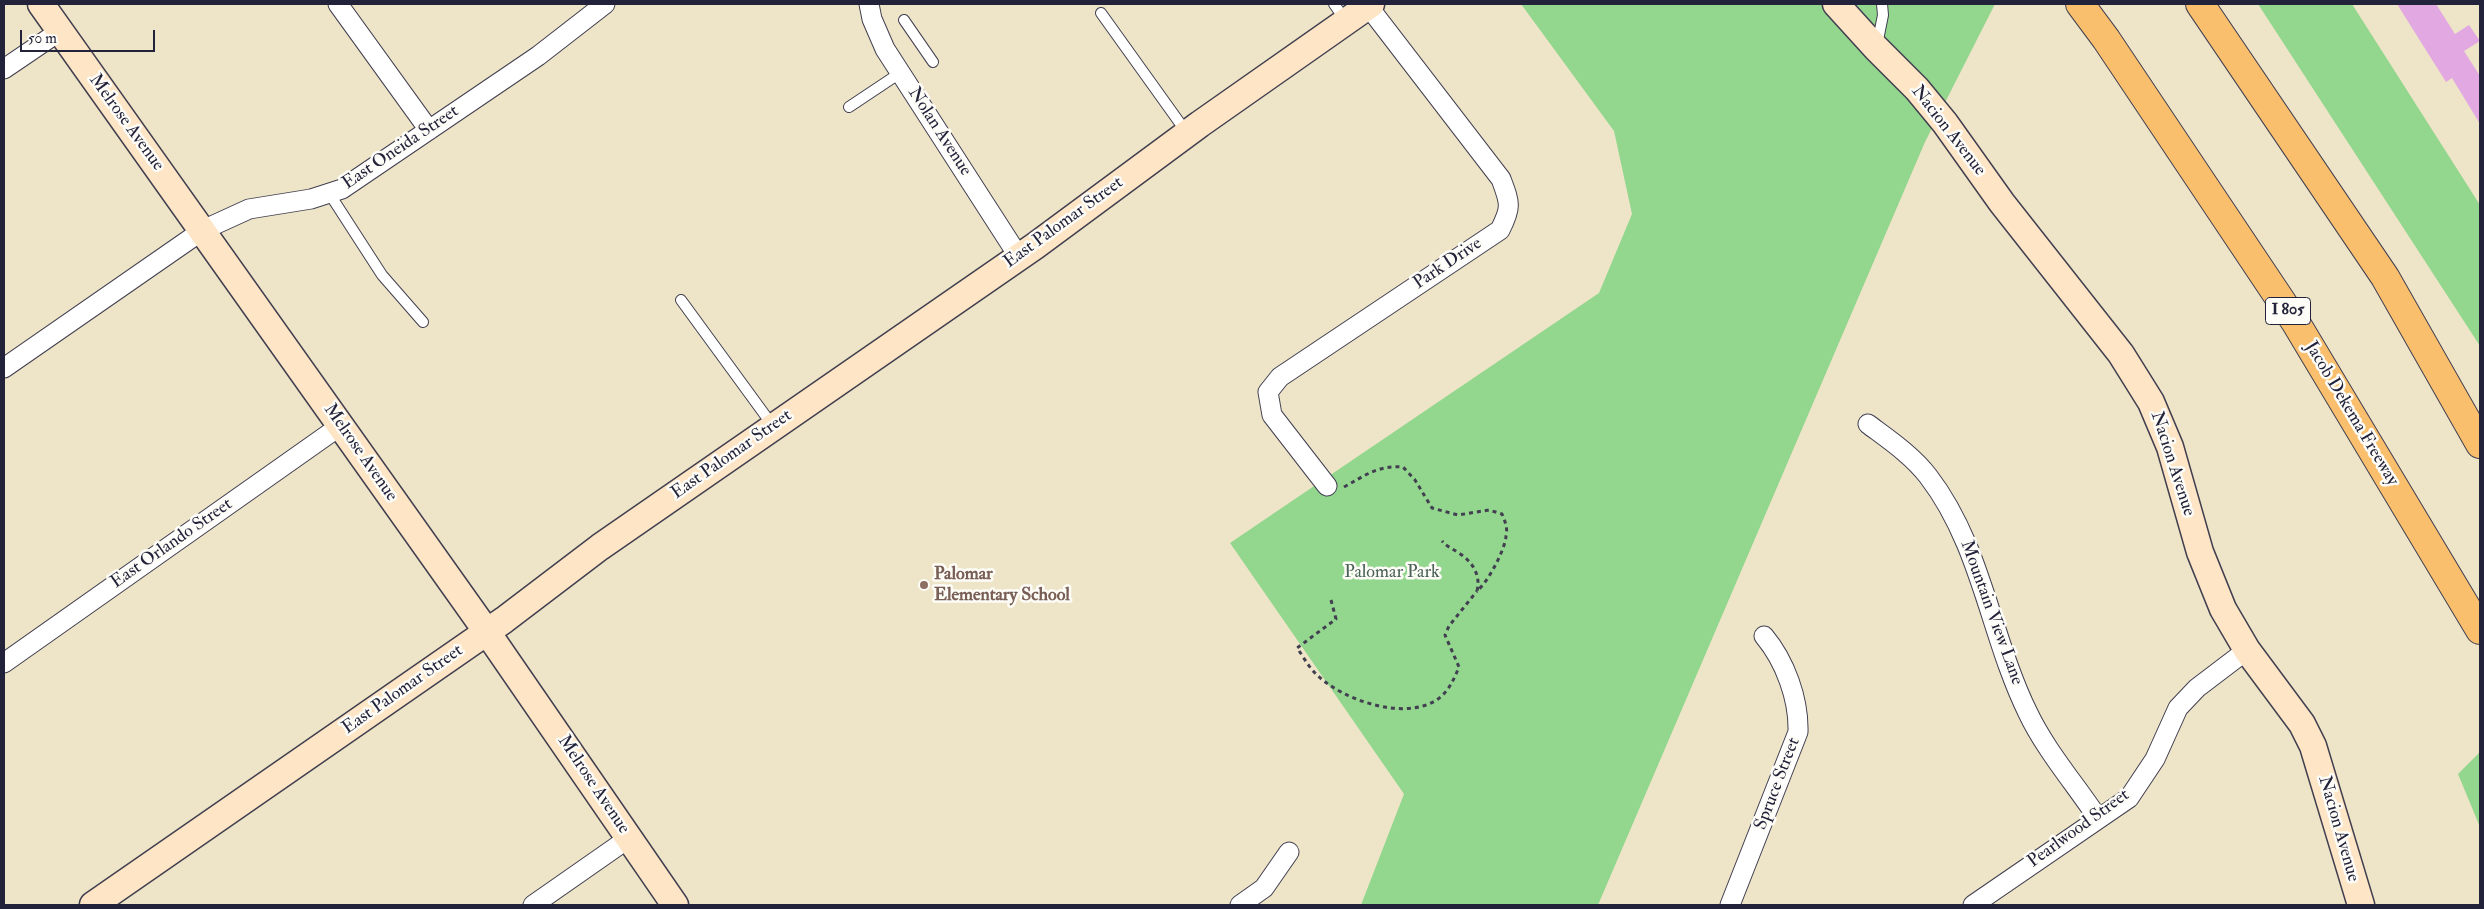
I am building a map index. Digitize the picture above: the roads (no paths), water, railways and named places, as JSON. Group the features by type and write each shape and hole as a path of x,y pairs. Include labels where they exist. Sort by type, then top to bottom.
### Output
{"highway":[{"name":"Jacob Dekema Freeway","path":"2080,4 2296,323 2480,630"},
{"path":"2200,4 2385,277 2480,444"}],"street":[{"name":"Melrose Avenue","path":"41,4 488,632 675,905"},
{"path":"338,4 429,130"},
{"name":"East Oneida Street","path":"4,368 203,230 249,209 311,199 342,189 538,56 605,4"},
{"name":"Nolan Avenue","path":"869,4 872,19 885,49 1019,257"},
{"name":"Nacion Avenue","path":"1836,4 1917,89 1945,123 2002,203 2121,354 2156,412 2170,447 2185,505 2209,578 2223,609 2247,650 2302,724 2313,746 2361,905"},
{"name":"East Palomar Street","path":"93,905 488,632 607,542 1019,257 1188,134 1340,13 1370,5"},
{"name":"Park Drive","path":"1332,489 1272,415 1268,392 1280,377 1500,230 1509,212 1509,200 1501,179 1370,5"},
{"path":"4,69 60,31"},
{"name":"Mountain View Lane","path":"1868,424 1898,447 1928,476 1952,513 1971,552 2028,714 2097,817"},
{"name":"East Orlando Street","path":"4,663 340,426"},
{"name":"Spruce Street","path":"1730,905 1798,732 1799,712 1778,652 1764,636"},
{"name":"Pearlwood Street","path":"1973,905 2097,817 2129,798 2155,759 2178,708 2196,688 2247,650"},
{"path":"534,905 630,838"},
{"path":"1240,905 1264,888 1289,852"}],"lane":[{"path":"1876,48 1883,15 1882,4"},
{"path":"1101,12 1188,134"},
{"path":"904,20 933,62"},
{"path":"849,106 900,73"},
{"path":"329,193 382,275 423,322"},
{"path":"681,300 773,426"}],"place":[{"name":"Palomar Elementary School","path":"924,585"}],"park label":[{"name":"Palomar Park","path":"1392,573"}]}
